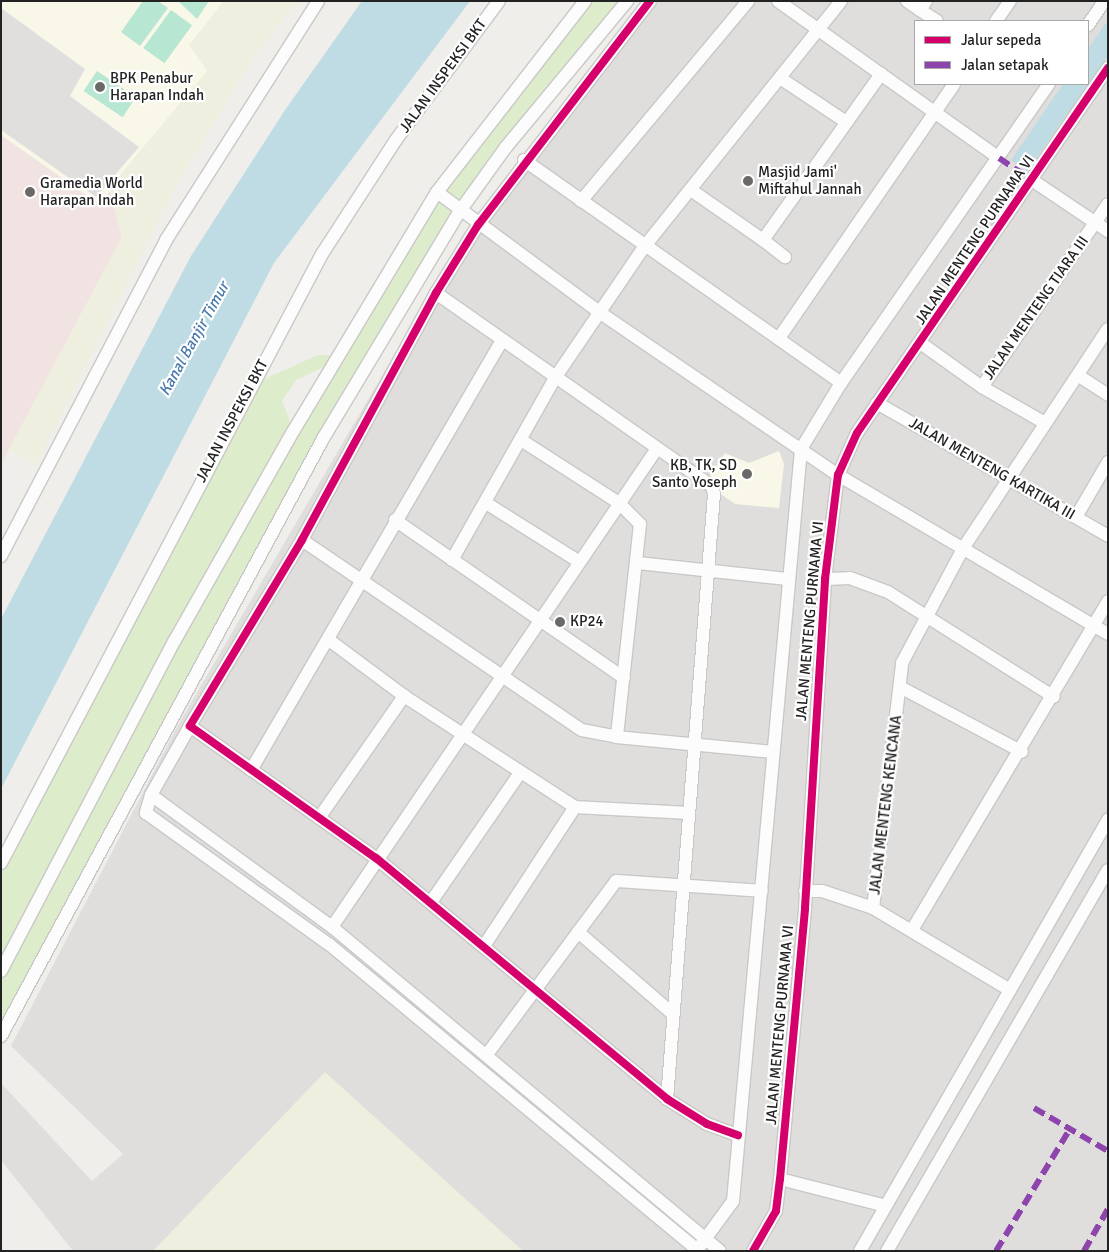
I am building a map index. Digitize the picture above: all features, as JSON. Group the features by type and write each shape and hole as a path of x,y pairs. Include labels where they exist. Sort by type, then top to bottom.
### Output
{"street":[{"path":"1,556 166,240 318,1"},
{"name":"JALAN INSPEKSI BKT","path":"1,863 318,262 395,141 499,1"},
{"path":"1,971 175,640 294,430 437,192 584,1"},
{"path":"1,1036 324,437 460,211 506,147 627,1"},
{"path":"650,1 524,160 478,225 436,292 302,540 190,726 151,795 146,813 330,945 698,1250"},
{"path":"581,202 748,1"},
{"path":"778,1 999,158"},
{"path":"452,560 486,503 555,378 602,314 644,247 841,1"},
{"path":"907,1 923,6 936,20"},
{"path":"997,20 1010,1"},
{"path":"1089,24 1104,1"},
{"name":"JALAN MENTENG PURNAMA VI","path":"753,1251 776,1211 780,1179 805,891 824,579 835,472 877,403 922,344 1108,68"},
{"path":"763,240 881,74"},
{"path":"780,78 846,122"},
{"path":"779,338 953,85"},
{"name":"JALAN MENTENG PURNAMA VI","path":"698,1250 732,1208 762,891 787,580 806,452 841,383 1048,85"},
{"path":"524,160 644,247 779,338 841,383"},
{"path":"1032,180 1108,231"},
{"path":"690,190 785,257"},
{"path":"437,192 478,225 602,314 835,472 1108,634"},
{"name":"JALAN MENTENG TIARA III","path":"982,387 1108,204"},
{"path":"436,292 656,450 712,486 708,568 691,745 689,813 667,1099"},
{"name":"JALAN MENTENG KENCANA","path":"1010,990 873,908 900,687 905,655 964,547 1008,478 1079,376 1108,329"},
{"path":"251,770 330,640 363,583 395,520 502,341"},
{"path":"922,344 982,387 1045,423"},
{"path":"1079,376 1108,395"},
{"name":"JALAN MENTENG KARTIKA III","path":"877,403 1108,536"},
{"path":"521,440 619,503 640,524 638,563 617,738"},
{"path":"332,927 376,858 578,561 656,450"},
{"path":"1076,517 1108,462"},
{"path":"486,503 578,561"},
{"path":"395,520 624,678"},
{"path":"302,540 500,677 582,730 617,738 772,752"},
{"path":"638,563 708,568 787,580"},
{"path":"824,579 850,578 870,582 1054,697"},
{"path":"912,930 1022,752 1108,601"},
{"path":"330,640 404,696 575,807 689,813"},
{"path":"900,687 1022,752"},
{"path":"319,818 404,696"},
{"path":"190,726 376,858 667,1099 707,1124 738,1135"},
{"path":"431,902 520,773"},
{"path":"151,795 332,927 488,1053 720,1251"},
{"path":"484,946 575,807"},
{"path":"860,1251 1108,819"},
{"path":"886,1251 1108,870"},
{"path":"488,1053 537,991 616,880 762,891"},
{"path":"805,891 822,891 873,908"},
{"path":"578,932 673,1014"},
{"path":"1003,1002 1023,1013"},
{"path":"780,1179 886,1206"}],"shaded area":[{"path":"1,1 224,1 213,10 109,188 122,237 1,465"},
{"name":"BPK Penabur Harapan Indah","path":"1,1 223,1 195,45 217,65 99,204 1,135"},
{"path":"644,1 1108,1 1108,1251 73,1251 1,1160 1,1083 92,1181 123,1154 11,1046 178,725 470,225"},
{"path":"1,8 85,69 70,96 139,147 96,197 1,130"},
{"name":"KB, TK, SD Santo Yoseph","path":"779,451 784,464 779,508 735,504 705,483 725,453 749,463"}],"green space":[{"path":"143,1 158,1 168,8 140,46 121,32"},
{"path":"178,1 209,1 197,19"},
{"path":"224,1 298,1 254,57 173,191 35,466 9,449 122,237 109,188 207,71 189,45"},
{"path":"585,1 627,1 506,147 324,437 1,1039 1,865 251,385 318,355 329,355 335,362 296,380 282,401 294,430 473,143"},
{"path":"171,10 192,25 164,63 143,48"},
{"path":"97,71 136,97 123,117 84,91"},
{"path":"325,1072 523,1251 153,1251"}],"water":[{"name":"Kanal Banjir Timur","path":"362,1 470,1 274,263 1,789 1,619 191,256 285,110"},
{"path":"1108,20 1108,56 1089,83 1089,48"},
{"path":"1062,85 1088,85 1027,171 1011,160"}],"marked path":[{"path":"999,158 1032,180"},
{"path":"1034,1108 1108,1151"},
{"path":"996,1251 1070,1129"},
{"path":"1084,1251 1108,1209"}],"cycle path":[{"path":"650,1 478,225 436,293 302,540 190,726 376,858 667,1099 707,1124 738,1135"},
{"path":"753,1251 776,1211 780,1179 805,908 825,579 838,475 857,433 1108,68"}],"place":[{"name":"BPK Penabur Harapan Indah","path":"100,87"},
{"name":"Masjid Jami' Miftahul Jannah","path":"748,181"},
{"name":"Gramedia World Harapan Indah","path":"30,192"},
{"name":"KB, TK, SD Santo Yoseph","path":"747,474"},
{"name":"KP24","path":"560,622"}]}
